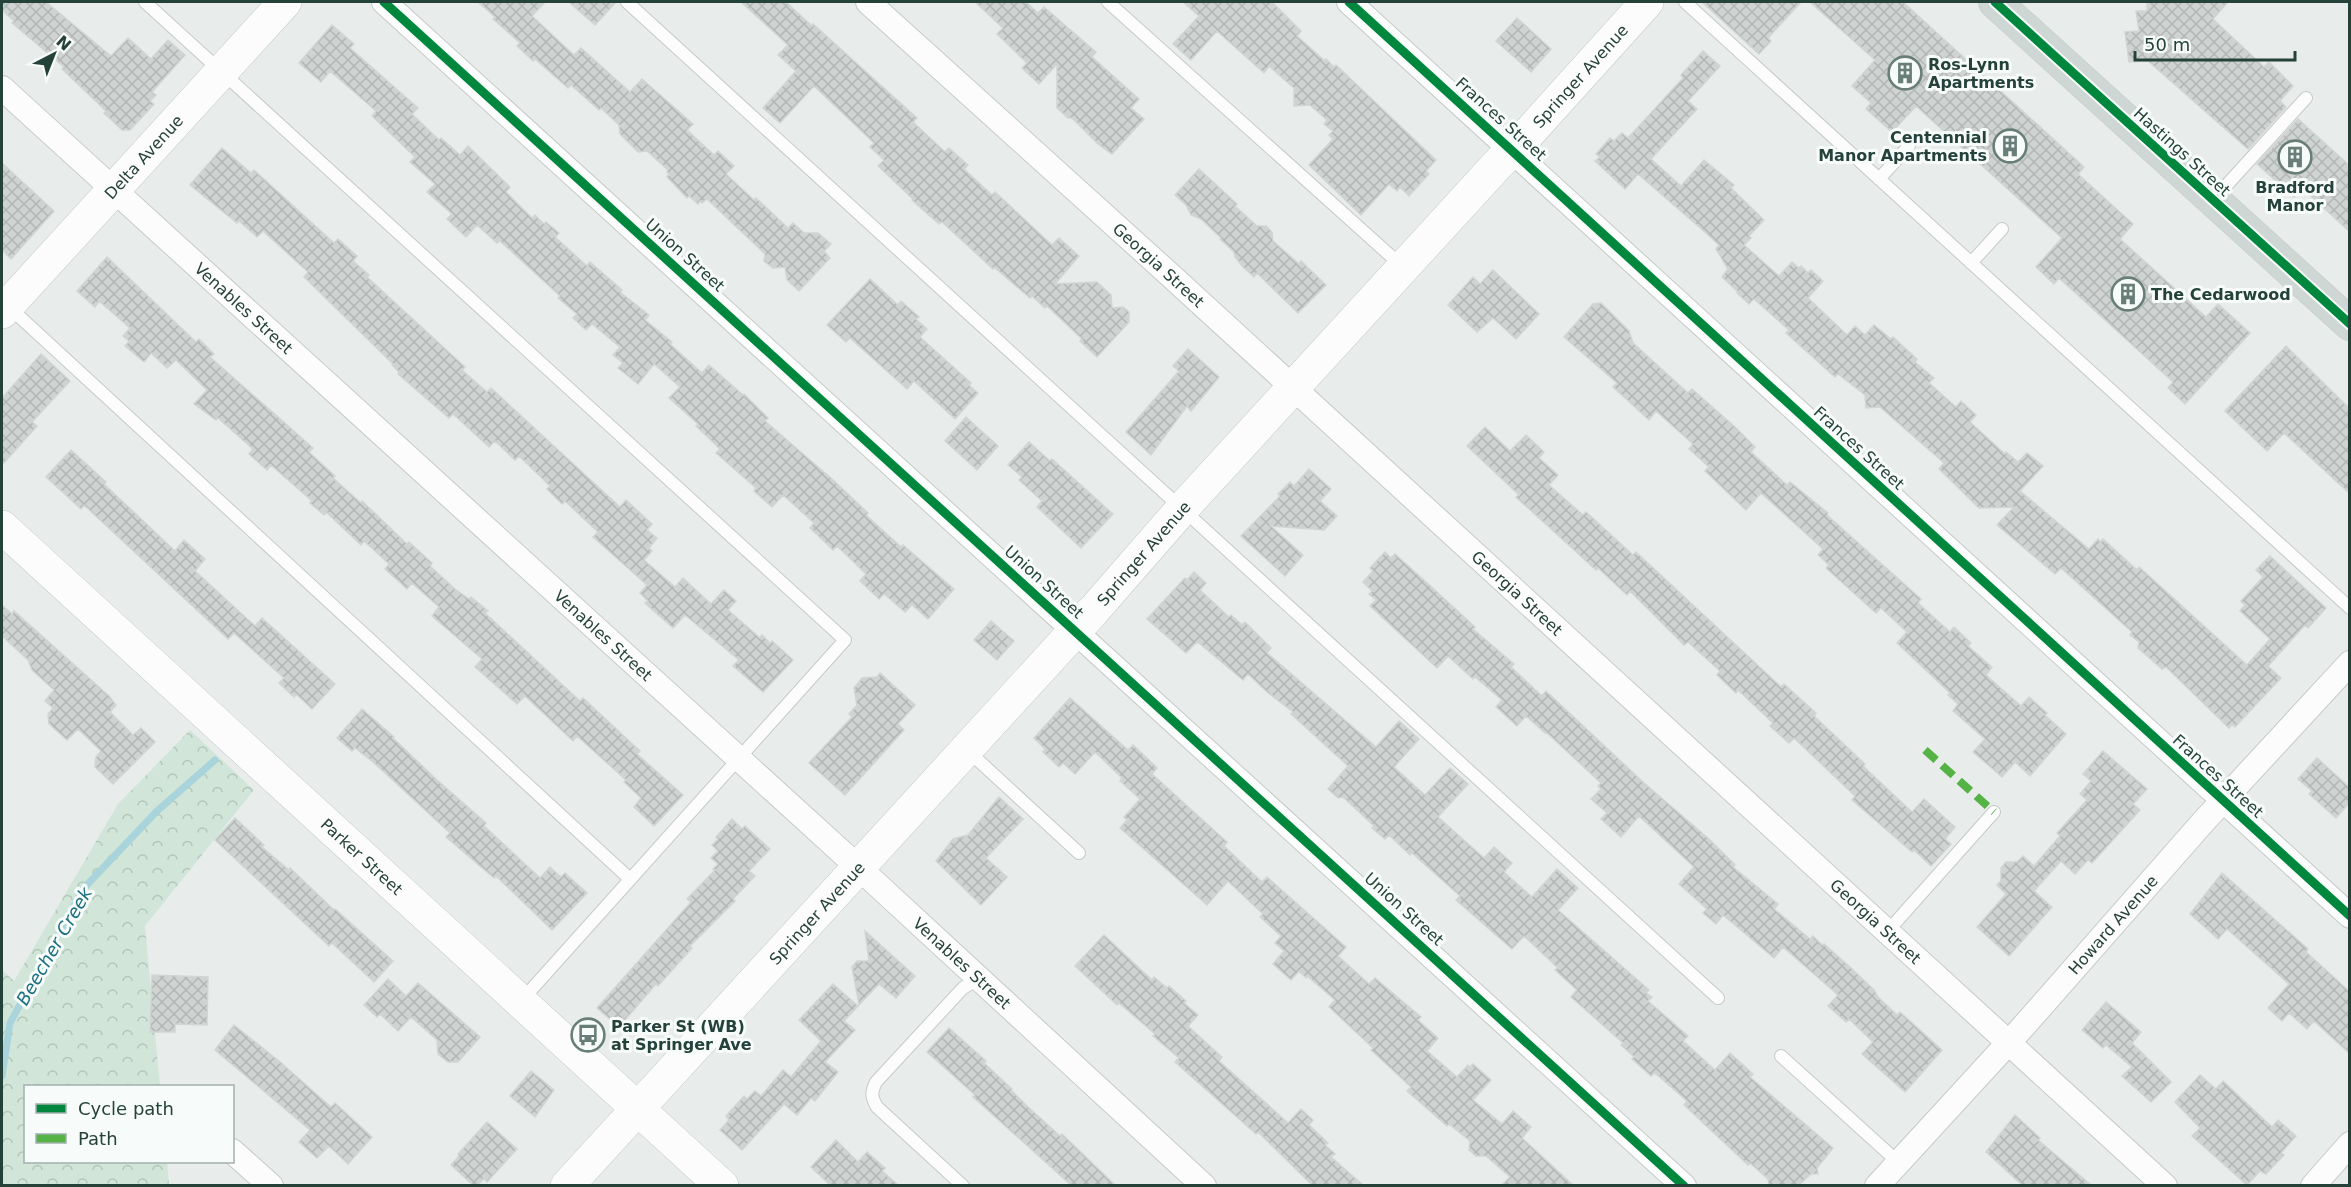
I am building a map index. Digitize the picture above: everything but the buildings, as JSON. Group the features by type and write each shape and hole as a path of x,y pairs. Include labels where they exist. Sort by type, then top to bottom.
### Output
{"main road":[{"name":"Hastings Street","path":"1995,2 2349,324"}],"street":[{"name":"Delta Avenue","path":"3,306 114,189 285,2"},
{"name":"Union Street","path":"384,2 1684,1185"},
{"name":"Georgia Street","path":"868,2 2165,1185"},
{"name":"Frances Street","path":"1349,2 2349,916"},
{"name":"Springer Avenue","path":"567,1185 1647,2"},
{"name":"Venables Street","path":"2,88 1204,1185"},
{"name":"Parker Street","path":"2,527 723,1185"},
{"name":"Howard Avenue","path":"1877,1185 2008,1043 2349,663"},
{"path":"2313,1185 2349,1144"},
{"path":"234,1152 271,1185"}],"lane":[{"path":"145,2 845,640 521,1001"},
{"path":"627,2 1718,998"},
{"path":"1108,2 1404,267"},
{"path":"1685,2 2349,608"},
{"path":"2213,200 2306,98"},
{"path":"1879,179 1909,146"},
{"path":"1971,263 2002,229"},
{"path":"3,306 630,879"},
{"path":"966,749 1079,853"},
{"path":"1887,932 1994,812"},
{"path":"963,1185 877,1107 872,1099 872,1090 876,1082 963,988 978,979"},
{"path":"1781,1056 1898,1162"}],"green space":[{"path":"190,730 254,790 145,926 160,1085 24,1085 24,1163 167,1163 169,1185 2,1185 2,970 14,981 118,804"}],"waterway":[{"name":"Beecher Creek","path":"2,1076 10,1023 83,889 157,811 215,760"}],"marked path":[{"path":"1925,750 1994,812"}],"cycle path":[{"path":"384,2 1684,1186"},
{"path":"1349,2 2350,916"},
{"path":"1995,2 2350,324"}],"place":[{"name":"Ros-Lynn Apartments","path":"1905,73"},
{"name":"Centennial Manor Apartments","path":"2010,146"},
{"name":"Bradford Manor","path":"2295,157"},
{"name":"The Cedarwood","path":"2128,294"},
{"name":"Parker St (WB) at Springer Ave","path":"588,1035"}]}
